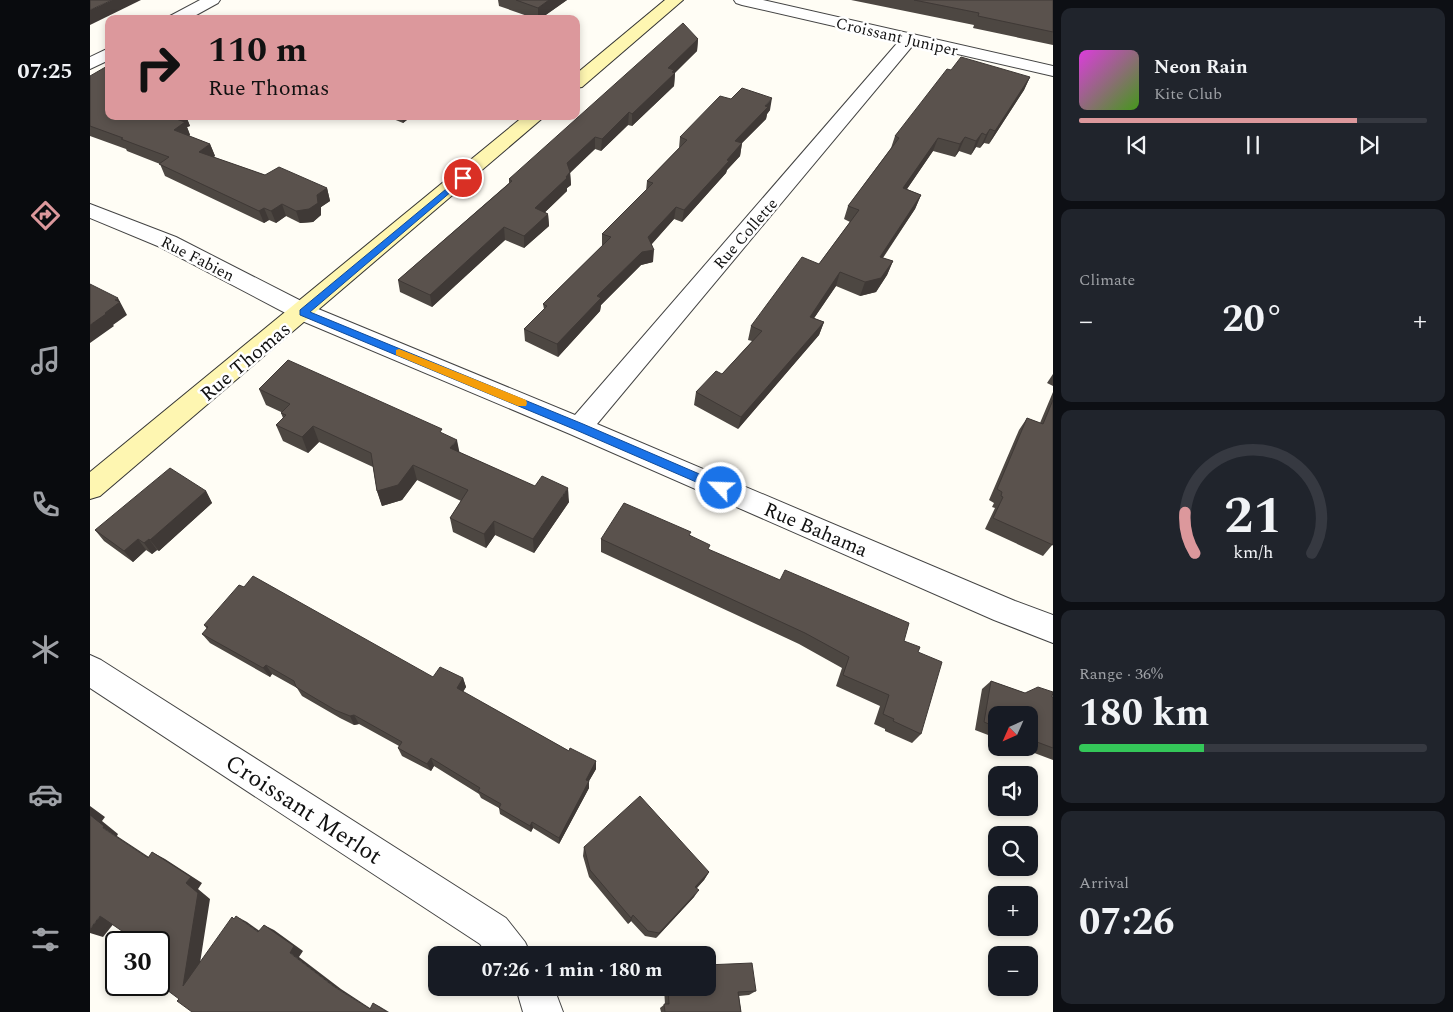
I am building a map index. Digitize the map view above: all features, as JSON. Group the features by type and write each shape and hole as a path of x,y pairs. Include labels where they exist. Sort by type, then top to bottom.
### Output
{"street":[{"path":"184,15 212,0"},
{"path":"580,80 675,0"},
{"name":"Croissant Juniper","path":"742,0 1053,72"},
{"name":"Rue Collette","path":"579,427 910,39"},
{"path":"90,64 105,55"},
{"name":"Rue Thomas","path":"90,488 531,120"},
{"name":"Rue Fabien","path":"90,210 168,242 303,312"},
{"name":"Rue Bahama","path":"303,312 579,427 1005,611 1053,629"},
{"name":"Croissant Merlot","path":"90,670 493,931 505,946"},
{"path":"538,996 543,1012"}],"building":[{"path":"90,0 112,0 90,10"},
{"path":"516,0 549,0 538,8"},
{"path":"914,0 1053,0 1053,32 978,16 979,13"},
{"path":"683,23 698,39 668,68 674,70 672,72 675,73 632,114 629,112 602,139 595,137 567,163 570,172 567,178 535,208 548,214 524,236 504,227 430,295 398,280 512,181 509,179 575,120 580,120 580,115"},
{"path":"961,57 1030,77 995,131 990,129 986,135 982,133 976,141 965,137 960,144 938,138 903,188 921,195 880,257 893,261 881,278 865,282 840,272 810,317 824,322 741,417 696,392 716,371 722,374 762,331 751,326 802,257 819,264 859,210 848,206 899,138 895,136 947,69 951,70"},
{"path":"105,67 105,120 179,120 185,122 174,130 210,144 199,152 265,175 279,167 327,188 317,195 318,203 309,209 296,211 282,204 271,211 264,208 259,211 159,164 169,157 90,126 90,76"},
{"path":"742,88 772,98 765,106 768,107 735,141 742,143 727,160 729,161 684,210 676,207 648,237 654,250 642,252 597,296 601,298 557,344 524,329 547,306 543,304 611,237 602,234 653,183 647,181 687,140 680,137 720,96 731,99"},
{"path":"90,284 118,298 115,300 120,302 90,325"},
{"path":"288,360 442,429 440,432 457,440 450,448 535,486 542,476 568,488 533,539 494,521 484,534 450,518 468,490 413,465 398,485 377,491 371,453 313,426 302,437 276,425 286,415 281,413 290,404 259,389"},
{"path":"1053,400 1053,545 993,518 1003,497 1001,496 1002,492 997,489 1027,418 1043,424"},
{"path":"170,468 206,491 150,540 144,543 138,539 124,551 95,530"},
{"path":"624,503 691,532 689,535 710,545 708,549 780,580 785,570 909,623 904,641 920,647 918,652 942,662 921,734 893,721 894,719 883,714 889,695 843,675 849,657 805,633 601,539"},
{"path":"253,576 433,677 440,667 463,678 457,688 569,751 570,748 596,761 586,780 589,781 559,838 532,822 530,826 499,808 501,804 478,791 480,788 431,758 427,764 398,748 402,742 354,715 350,716 335,710 296,687 294,681 266,665 263,668 202,634 208,627 204,625 239,585 244,587"},
{"path":"991,681 1025,693 1038,687 1053,692 1053,748 1038,742 1038,706 988,706 988,724 984,722"},
{"path":"640,796 709,872 695,887 699,890 659,933 648,931 633,915 631,918 590,870 584,847"},
{"path":"90,815 104,826 103,828 148,858 152,852 191,877 186,883 198,893 183,986 232,917 234,919 236,916 258,932 264,925 294,946 290,953 333,986 370,1009 373,1003 387,1012 192,1012 177,1001 179,999 170,992 170,931 122,931 100,916 90,929"},
{"path":"752,963 756,991 738,992 741,1012 665,1012 664,1004 669,1004 668,996 716,996 716,965"}],"slow traffic":[{"path":"399,352 522,403"}],"route":[{"path":"463,178 303,312 721,488"}]}
